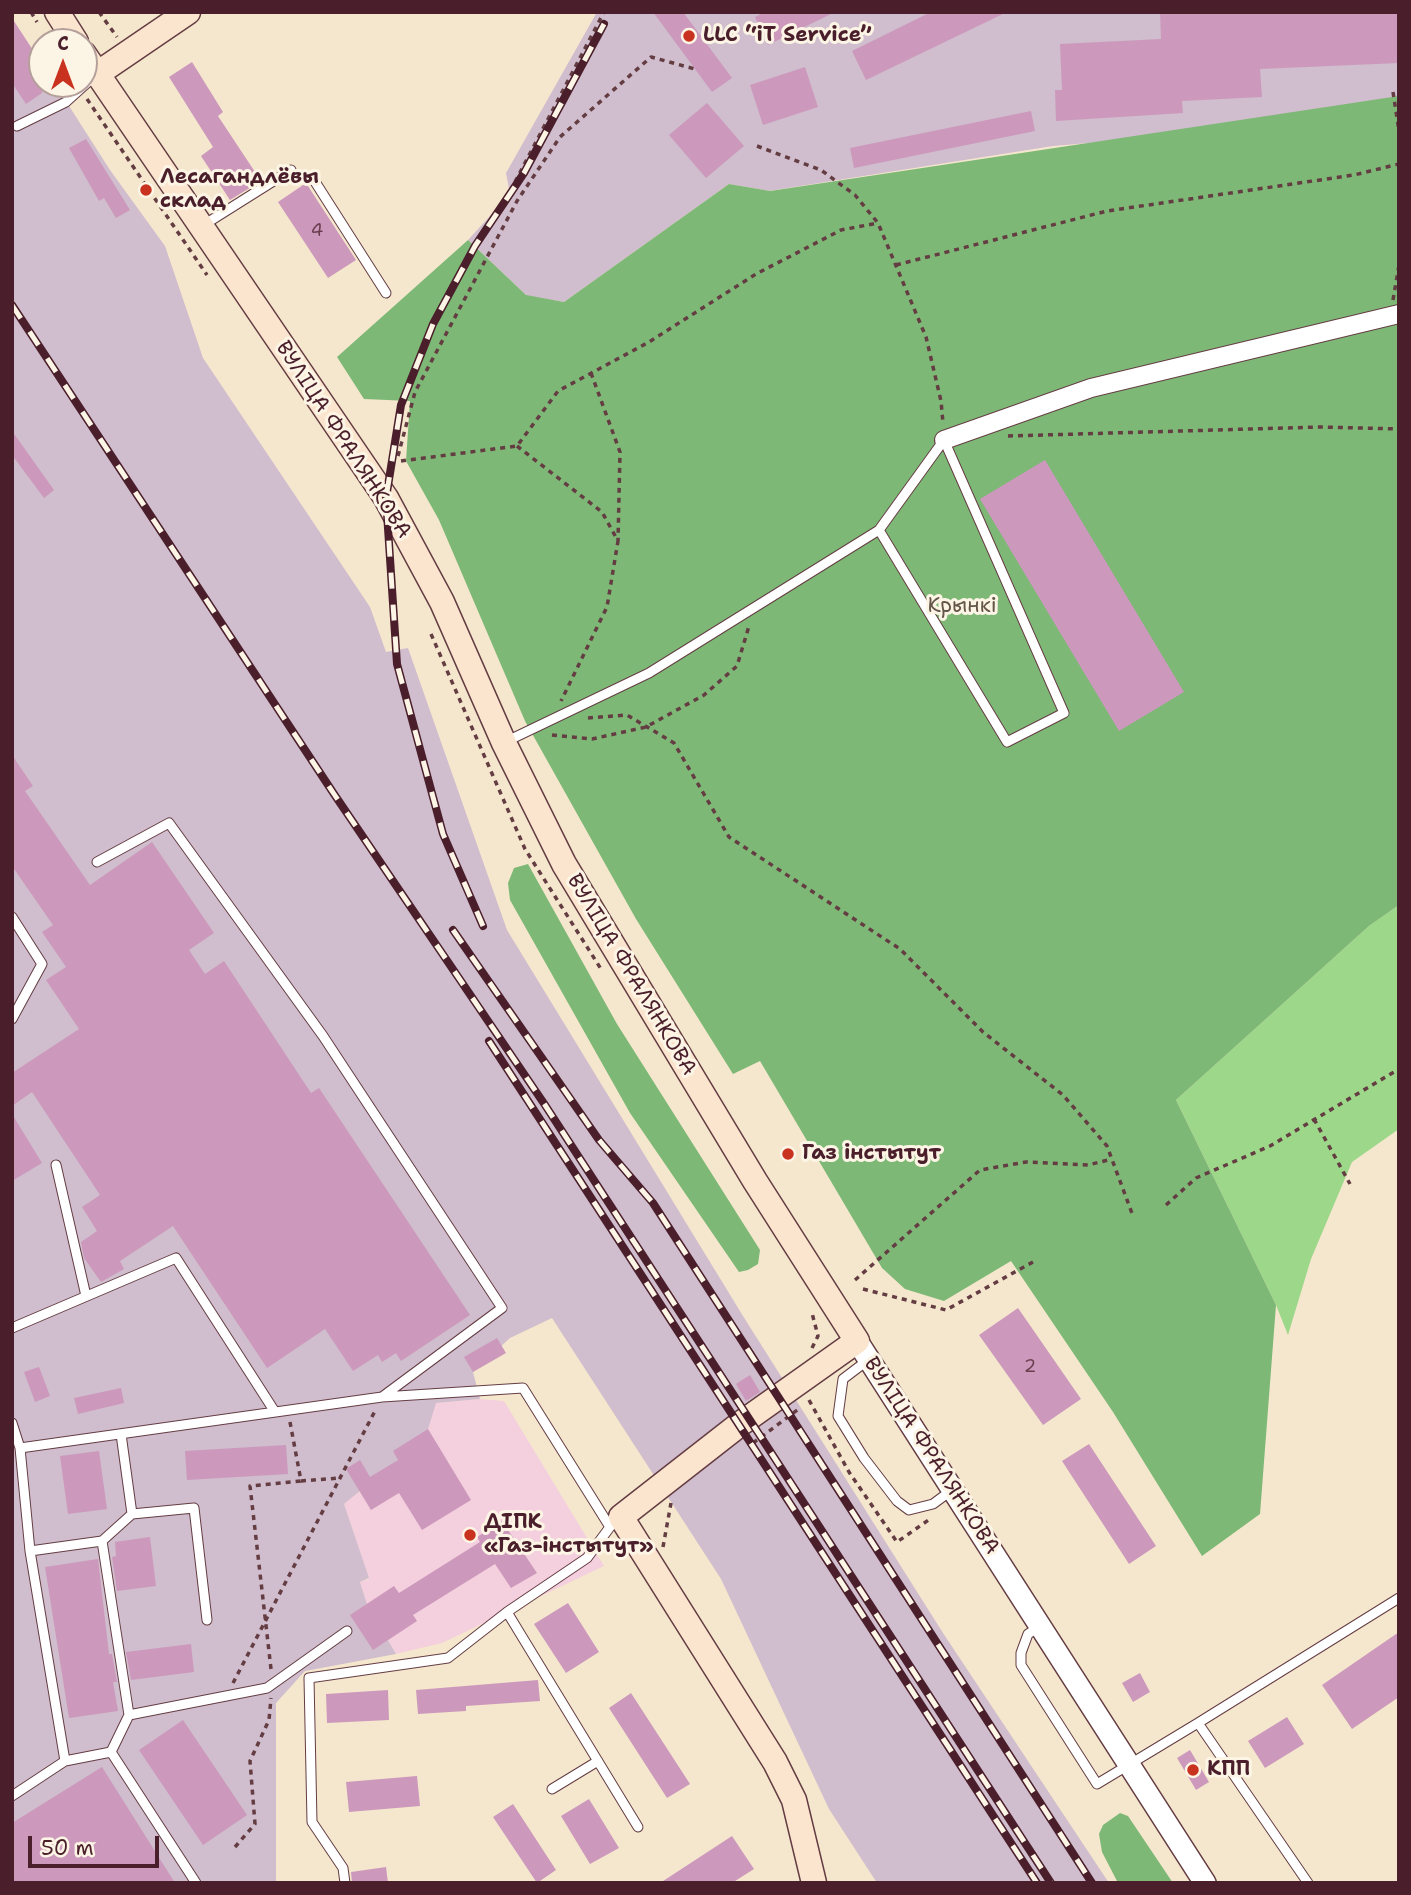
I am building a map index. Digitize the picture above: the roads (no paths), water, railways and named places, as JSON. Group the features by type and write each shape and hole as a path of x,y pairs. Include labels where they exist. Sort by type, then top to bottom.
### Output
{"main road":[{"path":"57,12 67,28"},
{"path":"98,67 127,54 188,12"},
{"name":"ВУЛІЦА ФРАЛЯНКОВА","path":"98,87 200,227 386,498 442,602 504,743 564,864 755,1181 863,1350"},
{"path":"814,1883 794,1800 775,1762 649,1559 615,1522 820,1366 863,1350"}],"street":[{"path":"944,440 1091,388 1393,316"},
{"name":"ВУЛІЦА ФРАЛЯНКОВА","path":"863,1350 1205,1883"}],"lane":[{"path":"17,126 66,102 69,98"},
{"path":"200,227 291,170"},
{"path":"312,177 386,293"},
{"path":"879,530 1007,742 1064,713 944,440"},
{"path":"504,743 649,673 879,530 944,440"},
{"path":"97,862 169,822 323,1037 502,1308 382,1396"},
{"path":"12,917 42,964 12,1019"},
{"path":"56,1165 86,1296"},
{"path":"12,1328 176,1258 275,1412"},
{"path":"863,1350 843,1379 838,1416 857,1448 897,1501 909,1510 933,1504 952,1490"},
{"path":"20,1448 382,1396 523,1388 615,1522 587,1558 506,1612 448,1658 309,1678 312,1822 343,1868 345,1883"},
{"path":"12,1423 20,1448 30,1551 65,1761"},
{"path":"121,1434 132,1514"},
{"path":"30,1551 102,1541 132,1514 194,1508 207,1620"},
{"path":"102,1541 129,1715 111,1752"},
{"path":"1040,1626 1028,1634 1021,1653 1021,1665 1097,1784 1399,1598"},
{"path":"506,1612 638,1827"},
{"path":"129,1715 272,1684 347,1631"},
{"path":"1198,1723 1308,1883"},
{"path":"12,1796 65,1761 111,1752"},
{"path":"111,1752 196,1883"},
{"path":"552,1789 598,1761"}],"railway":[{"path":"483,926 443,834 397,664 386,498 401,405 433,324 475,246 524,173 604,24"},
{"path":"12,305 334,794 545,1105 1051,1883"},
{"path":"453,930 599,1140 653,1203 1092,1883"},
{"path":"489,1041 1037,1883"}],"place":[{"name":"LLC “iT Service”","path":"689,36"},
{"name":"Лесагандлёвы склад","path":"146,190"},
{"name":"Газ інстытут","path":"788,1154"},
{"name":"ДІПК «Газ-інстытут»","path":"470,1535"},
{"name":"КПП","path":"1193,1770"}],"park label":[{"name":"Крынкі","path":"962,607"}]}
